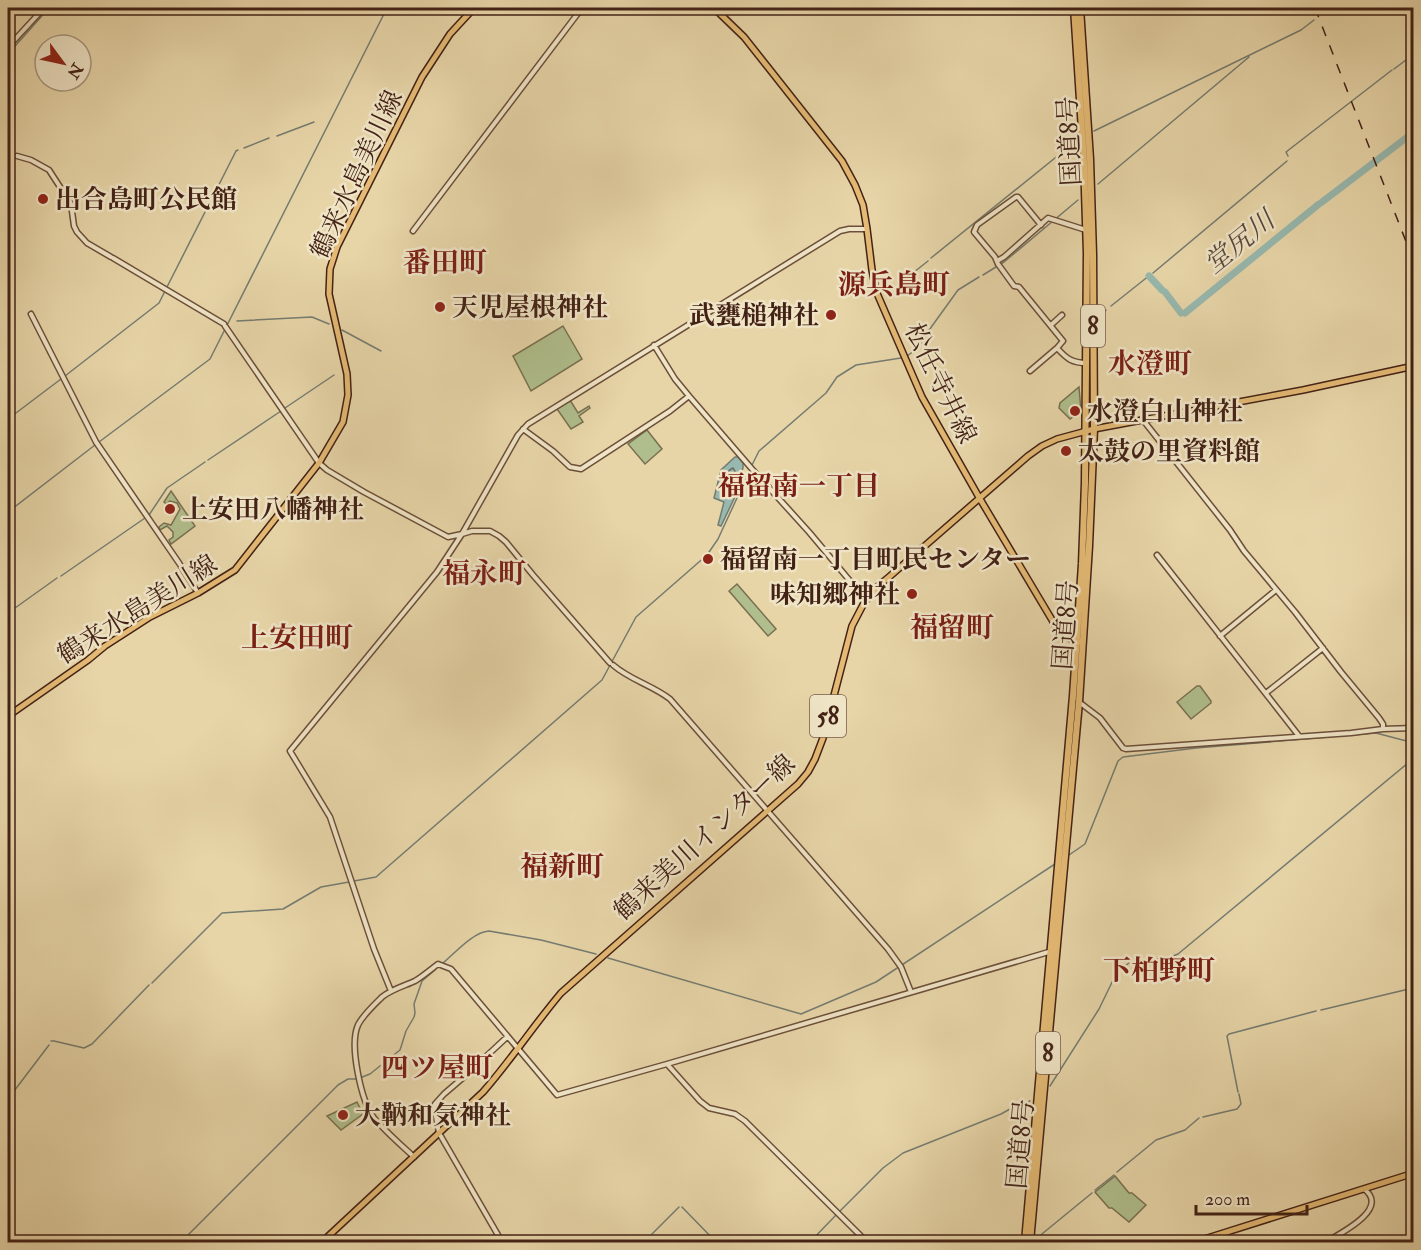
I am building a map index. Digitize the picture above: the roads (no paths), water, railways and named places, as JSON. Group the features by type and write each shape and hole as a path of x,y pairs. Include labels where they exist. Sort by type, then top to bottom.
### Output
{"highway":[{"name":"国道8号","path":"1030,1242 1062,864 1066,849 1079,702 1087,363 1086,230 1074,8"},
{"name":"国道8号","path":"1062,864 1059,853 1089,546 1094,429 1092,230 1085,64 1080,8"},
{"name":"国道8号","path":"1025,1242 1055,950"}],"main road":[{"name":"鶴来水島美川線","path":"8,716 142,622 198,593 235,570 319,463 343,422 348,395 347,374 329,294 330,269 337,247 422,77 450,34 474,8"},
{"name":"松任寺井線","path":"714,8 744,37 842,161 863,205 876,291 922,397 1061,635 1080,643"},
{"name":"鶴来美川インター線","path":"322,1242 483,1092 540,1017 588,967 798,784 808,772 823,738 848,637 856,616 867,600 877,587 1029,456 1042,446 1057,439 1085,431 1303,390 1413,366"},
{"path":"1196,1242 1413,1173"}],"street":[{"path":"8,47 44,8"},
{"path":"413,231 582,8"},
{"path":"17,156 31,160 49,170 71,204 74,226 87,243 226,326 319,463 327,470 448,537 472,531 490,531 506,542 611,664 630,677 659,690 670,699 900,965 911,992"},
{"path":"1030,371 1063,341 1019,287 1014,286 975,232 977,225 1016,196 1041,225"},
{"path":"998,264 1048,218 1086,230"},
{"path":"391,991 374,949 330,817 290,751 437,572 462,534 510,449 532,420 840,231 867,230"},
{"path":"31,314 97,443 198,593"},
{"path":"1051,325 1062,315"},
{"path":"654,345 675,379 689,396 867,600"},
{"path":"1057,348 1076,363 1087,363"},
{"path":"523,429 570,467 581,469 689,396"},
{"path":"1143,420 1379,718 1383,729"},
{"path":"1157,555 1299,736"},
{"path":"1220,636 1276,590"},
{"path":"1266,693 1323,648"},
{"path":"1079,702 1100,718 1126,749 1413,728"},
{"path":"414,1157 373,1117 365,1103 359,1080 355,1045 358,1024 384,995 416,980 438,964 451,969 557,1095 1055,950"},
{"path":"502,1242 439,1133 435,1118 435,1104 507,1037"},
{"path":"667,1064 709,1108 735,1114 745,1121 867,1242"},
{"path":"1326,1242 1363,1218 1368,1212 1371,1198 1364,1189"}],"water":[{"path":"735,457 743,463 741,473 745,476 721,526 718,525 724,502 714,498 721,470"}],"waterway":[{"path":"8,54 49,8"},
{"path":"99,442 210,359 387,8"},
{"path":"1323,13 1331,8"},
{"path":"1094,131 1301,30 1314,20"},
{"path":"1394,69 1414,54"},
{"path":"1098,184 1249,57"},
{"path":"1288,156 1286,152 1392,70"},
{"path":"277,136 314,122"},
{"name":"堂尻川","path":"1322,202 1414,132"},
{"path":"244,148 269,138"},
{"path":"931,258 1076,141"},
{"path":"167,287 238,150"},
{"path":"1153,273 1287,161"},
{"path":"983,275 1004,262 1078,200"},
{"name":"堂尻川","path":"1185,313 1319,204"},
{"path":"909,276 928,261"},
{"path":"1111,306 1150,275"},
{"name":"堂尻川","path":"1149,276 1162,290"},
{"path":"907,356 918,348 958,290 979,277"},
{"path":"65,376 159,303 165,291"},
{"name":"堂尻川","path":"1165,292 1181,313"},
{"path":"1100,316 1106,310"},
{"path":"237,321 312,317 329,324"},
{"path":"342,330 381,351"},
{"path":"752,465 759,451 826,393 837,377 856,365 901,358"},
{"path":"285,408 334,375"},
{"path":"8,419 61,379"},
{"path":"208,460 281,411"},
{"path":"8,512 95,445"},
{"path":"149,515 167,488 205,462"},
{"path":"354,881 376,877 602,680 636,617 707,555 718,539 750,470"},
{"path":"61,576 145,518"},
{"path":"8,613 57,578"},
{"path":"1069,855 1085,844 1118,761 1123,757 1196,748 1376,733 1414,743"},
{"path":"1050,1086 1099,1009 1117,972 1129,963 1168,958 1178,954 1414,758"},
{"path":"608,958 801,1014 876,982 1055,864"},
{"path":"152,983 222,913 283,909 321,887 349,882"},
{"path":"443,963 471,939 489,931 541,940 596,954"},
{"path":"181,1242 338,1085 348,1079 357,1079 370,1074 400,1050 406,1031 414,1017 414,1004 422,981 435,970"},
{"path":"51,1041 84,1048 92,1044 149,985"},
{"path":"1321,1010 1413,988"},
{"path":"1238,1092 1227,1036 1316,1011"},
{"path":"8,1099 49,1045"},
{"path":"1203,1117 1237,1109 1241,1104 1239,1094"},
{"path":"840,1211 883,1168 903,1153 1030,1101"},
{"path":"1117,1172 1156,1140 1185,1130 1199,1118"},
{"path":"1095,1190 1114,1175"},
{"path":"1037,1238 1092,1193"},
{"path":"644,1242 679,1207"},
{"path":"682,1207 716,1242"},
{"path":"810,1242 836,1215"}],"railway":[{"path":"1315,8 1414,262"}],"place":[{"name":"出合島町公民館","path":"43,199"},
{"name":"天児屋根神社","path":"440,307"},
{"name":"武甕槌神社","path":"831,315"},
{"name":"水澄白山神社","path":"1075,411"},
{"name":"太鼓の里資料館","path":"1066,451"},
{"name":"上安田八幡神社","path":"170,509"},
{"name":"福留南一丁目町民センター","path":"708,559"},
{"name":"味知郷神社","path":"912,594"},
{"name":"大靹和気神社","path":"343,1115"}],"district":[{"name":"番田町","path":"445,262"},
{"name":"源兵島町","path":"894,284"},
{"name":"水澄町","path":"1150,363"},
{"name":"福留南一丁目","path":"799,486"},
{"name":"福永町","path":"484,573"},
{"name":"福留町","path":"952,627"},
{"name":"上安田町","path":"297,637"},
{"name":"福新町","path":"562,866"},
{"name":"下柏野町","path":"1159,970"},
{"name":"四ツ屋町","path":"437,1067"}]}
